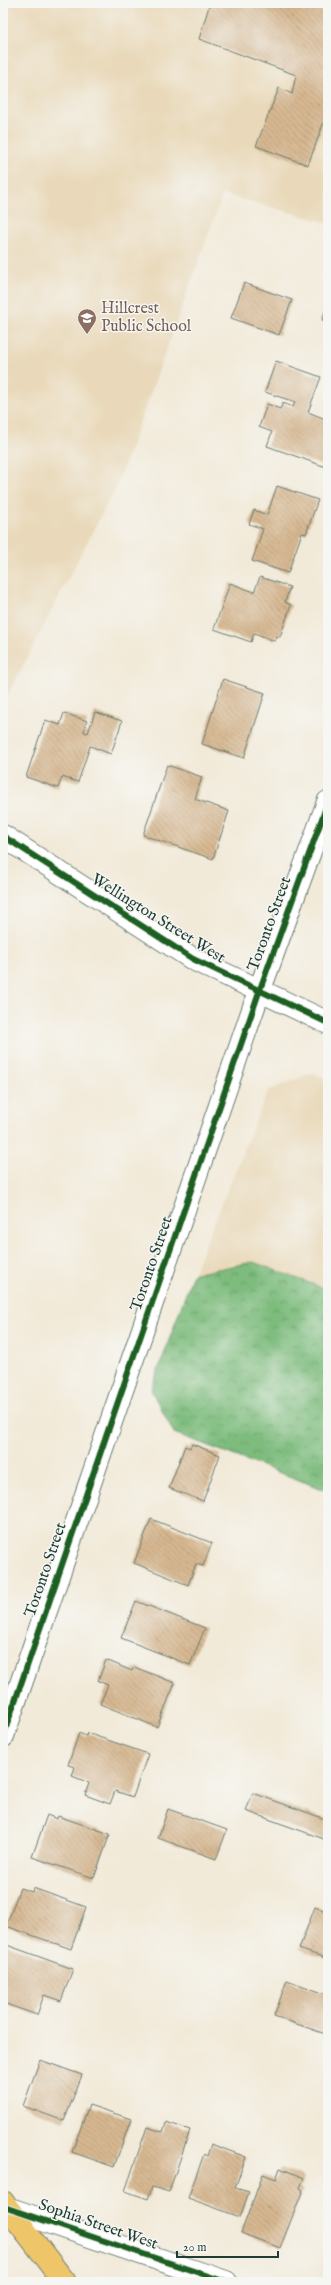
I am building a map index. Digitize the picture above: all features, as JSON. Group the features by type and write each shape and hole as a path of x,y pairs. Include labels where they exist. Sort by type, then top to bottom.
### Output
{"main road":[{"path":"4,2205 65,2282"}],"street":[{"name":"Toronto Street","path":"3,1736 259,992 328,802"},
{"name":"Wellington Street West","path":"3,836 193,959 259,992 328,1022"},
{"name":"Sophia Street West","path":"4,2205 226,2282"}],"shaded area":[{"name":"Hillcrest Public School","path":"3,3 328,3 328,223 223,194 117,485 3,704"},
{"path":"311,1073 328,1079 328,1290 253,1262 193,1274 268,1091"}],"green space":[{"path":"253,1262 328,1290 328,1491 174,1433 151,1390 193,1274"}],"building":[{"path":"210,3 328,3 328,120 325,119 308,165 256,146 279,88 292,94 296,75 199,39"},
{"path":"244,283 292,300 279,335 231,318"},
{"path":"328,302 328,322 322,320"},
{"path":"276,361 321,377 308,412 328,420 328,461 326,467 267,446 272,432 259,427 267,404 280,409 283,403 293,407 295,402 265,392"},
{"path":"277,486 318,500 306,534 302,533 288,573 252,561 263,529 249,524 254,510 267,515"},
{"path":"260,577 290,587 285,602 291,605 280,637 277,636 275,641 254,633 251,642 214,629 230,583 254,592"},
{"path":"223,679 265,693 244,758 202,744"},
{"path":"95,712 122,721 111,754 90,746 78,782 62,777 58,788 26,777 45,720 60,725 64,713 87,721 84,732 88,733"},
{"path":"167,765 202,777 195,799 229,811 213,859 143,835"},
{"path":"192,1444 220,1455 203,1501 169,1488 185,1446 190,1448"},
{"path":"151,1519 212,1543 203,1566 196,1564 188,1585 134,1563"},
{"path":"136,1601 205,1628 190,1665 121,1638"},
{"path":"106,1660 132,1671 134,1667 175,1683 157,1727 100,1704 108,1685 98,1681"},
{"path":"79,1733 86,1736 87,1733 148,1754 133,1797 115,1791 110,1804 85,1795 89,1783 72,1776 75,1767 68,1765"},
{"path":"253,1793 328,1820 324,1839 246,1811"},
{"path":"168,1809 227,1830 216,1859 158,1838"},
{"path":"47,1815 57,1819 58,1816 110,1834 94,1878 32,1857"},
{"path":"20,1888 32,1892 33,1888 86,1907 71,1949 6,1926"},
{"path":"315,1907 328,1912 328,1959 299,1949"},
{"path":"4,1944 73,1969 61,2001 44,1995 37,2015 3,2003"},
{"path":"287,1980 328,1995 328,2035 274,2016"},
{"path":"40,2060 82,2075 64,2121 23,2106"},
{"path":"89,2105 131,2119 114,2167 72,2152"},
{"path":"166,2122 190,2130 169,2192 152,2187 148,2199 125,2191 147,2127 163,2132"},
{"path":"211,2144 246,2157 235,2188 249,2192 240,2217 188,2198 204,2154 207,2156"},
{"path":"280,2168 304,2178 300,2188 303,2190 280,2248 241,2233 263,2174 276,2179"}],"cycle path":[{"path":"3,1736 259,992 328,802"},
{"path":"3,836 193,959 328,1023"},
{"path":"7,2208 226,2282"}],"place":[{"name":"Hillcrest Public School","path":"87,335"}]}
